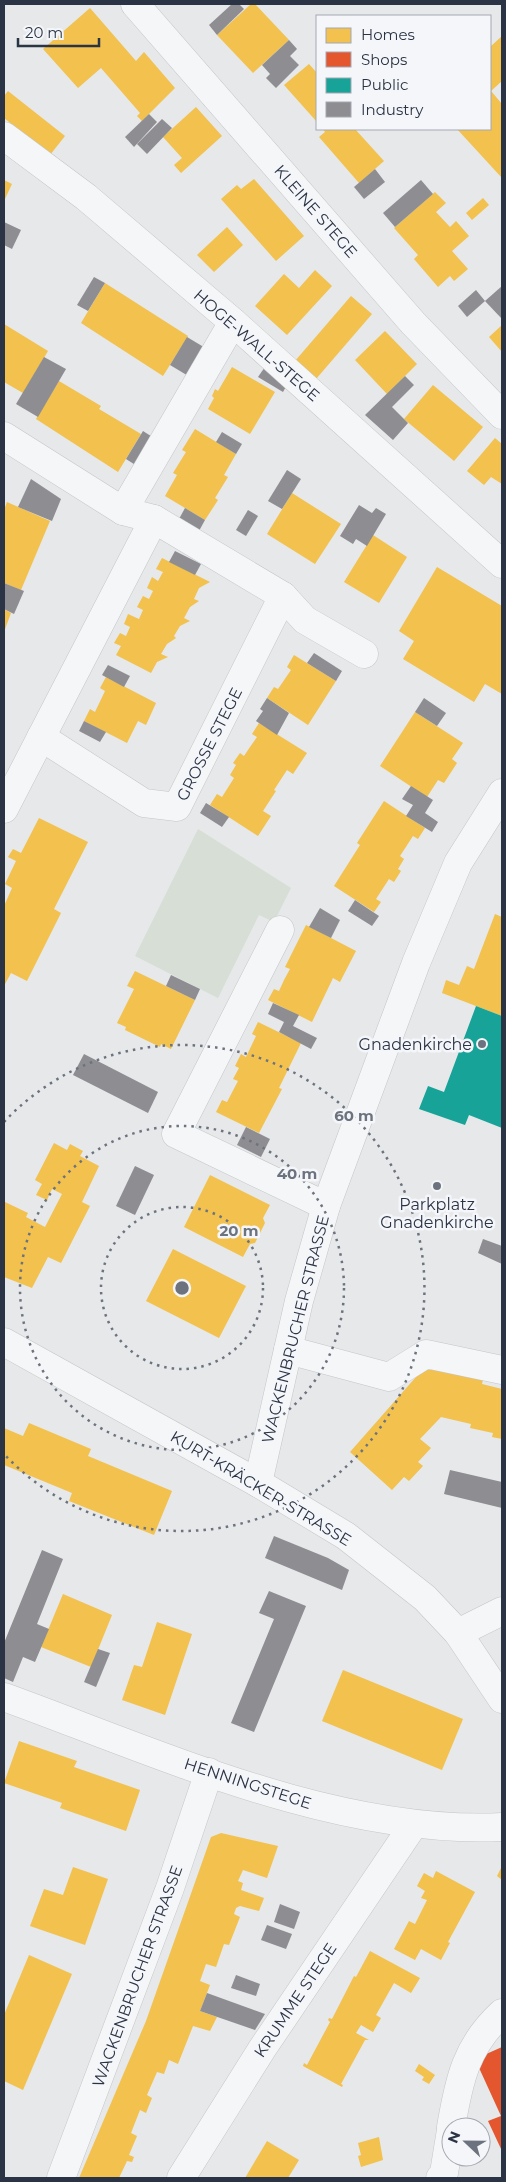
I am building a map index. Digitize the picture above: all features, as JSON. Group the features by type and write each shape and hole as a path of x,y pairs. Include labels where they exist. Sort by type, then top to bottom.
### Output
{"street":[{"name":"KLEINE STEGE","path":"135,4 413,323 502,415"},
{"name":"HOGE-WALL-STEGE","path":"4,136 86,198 233,322 502,564"},
{"path":"123,510 233,322"},
{"path":"5,443 123,510 154,519 283,596 306,620 364,654"},
{"path":"4,809 26,763 42,737 154,519"},
{"name":"GROSSE STEGE","path":"42,737 144,803 176,807 283,596"},
{"name":"WACKENBRUCHER STRASSE","path":"258,1483 288,1350 326,1206 416,963 458,863 502,793"},
{"path":"280,930 176,1134 326,1206"},
{"name":"KURT-KRÄCKER-STRASSE","path":"4,1342 258,1483 346,1536 425,1598 458,1633 502,1699"},
{"path":"288,1350 389,1377 426,1354 502,1370"},
{"path":"458,1633 502,1610"},
{"name":"HENNINGSTEGE","path":"4,1697 209,1772 324,1808 414,1824 468,1828 502,1827"},
{"name":"WACKENBRUCHER STRASSE","path":"61,2178 170,1888 209,1772"},
{"name":"KRUMME STEGE","path":"181,2178 262,2049 414,1824"},
{"path":"453,2117 457,2092 470,2052 492,2022 502,2013"}],"shaded area":[{"path":"198,829 291,888 274,922 259,915 218,998 135,956"}],"building: Homes":[{"path":"251,4 255,4 289,40 253,73 217,35"},
{"path":"90,8 136,61 144,52 175,88 142,121 137,116 140,113 101,68 78,88 43,49"},
{"path":"502,36 502,81 491,91 491,46"},
{"path":"309,64 316,72 316,121 284,85"},
{"path":"8,91 65,136 50,155 4,118 4,96"},
{"path":"491,91 502,104 502,178 458,130 491,130"},
{"path":"196,107 222,136 181,173 174,165 182,158 163,137"},
{"path":"324,130 356,130 384,161 359,183 319,137 325,132"},
{"path":"254,179 304,236 276,261 221,199 237,185 241,189"},
{"path":"4,180 12,184 4,201"},
{"path":"435,192 446,203 436,212 450,227 456,221 469,236 452,251 468,269 454,281 450,276 438,287 414,259 418,255 394,228"},
{"path":"483,198 489,205 472,220 466,213"},
{"path":"227,227 243,245 214,272 197,255"},
{"path":"315,270 332,286 287,335 255,306 284,274 299,288"},
{"path":"105,283 188,336 163,376 81,323"},
{"path":"351,296 372,314 316,379 295,361"},
{"path":"4,324 48,351 23,393 4,382"},
{"path":"502,325 502,352 489,337"},
{"path":"385,331 417,364 387,394 355,360"},
{"path":"232,367 275,392 250,434 208,409 214,398 212,396 215,389 218,391"},
{"path":"59,381 101,406 99,409 141,434 118,472 36,419"},
{"path":"433,385 483,427 454,461 404,419"},
{"path":"195,429 236,454 224,475 228,477 215,498 218,500 205,520 165,496 177,475 173,473 186,452 182,450"},
{"path":"495,438 502,444 502,484 491,477 484,485 467,471"},
{"path":"292,493 341,524 315,564 267,534"},
{"path":"7,502 50,521 21,590 4,583 4,510"},
{"path":"373,535 407,557 379,603 344,582"},
{"path":"162,558 210,582 199,588 194,599 199,601 190,607 184,618 190,621 180,626 174,636 176,638 167,644 161,654 168,657 157,662 151,673 116,655 121,646 114,643 120,633 126,636 130,627 124,624 128,614 139,619 143,610 137,607 143,596 149,599 153,591 147,588 152,577 158,581 163,572 156,569"},
{"path":"437,567 502,606 502,694 485,684 474,702 403,659 414,641 399,631"},
{"path":"4,609 11,613 4,632"},
{"path":"294,655 336,681 308,725 267,698 274,687 278,689 291,670 287,667"},
{"path":"106,677 156,703 146,725 138,721 127,743 84,721 90,709 95,712 105,691 100,688"},
{"path":"415,712 463,743 452,759 457,763 444,783 438,780 427,797 380,766"},
{"path":"259,723 307,753 293,774 287,770 274,790 276,791 263,811 271,816 258,836 210,805 217,794 222,797 234,778 230,775 236,765 233,763 240,753 244,756 257,737 252,734"},
{"path":"384,801 425,828 418,839 413,836 400,856 404,859 398,869 401,871 394,882 389,879 376,899 381,902 374,912 334,886 360,845 357,843"},
{"path":"39,818 88,842 54,909 61,913 27,981 11,973 4,986 4,906 12,888 5,884 16,861 8,857 13,849 21,853"},
{"path":"495,914 502,917 502,1016 442,993 446,980 459,985 467,966 474,969"},
{"path":"306,925 356,951 340,982 333,978 312,1022 268,1000 274,989 279,991 290,969 285,967"},
{"path":"135,971 195,1000 171,1049 161,1044 160,1047 125,1030 126,1027 117,1023 134,989 127,986"},
{"path":"258,1022 301,1043 279,1088 282,1089 259,1133 216,1112 222,1100 227,1102 238,1081 233,1079 239,1068 235,1066 241,1054 246,1057 256,1036 252,1034"},
{"path":"54,1143 67,1150 70,1144 83,1151 80,1156 99,1166 82,1202 90,1206 61,1263 48,1257 32,1288 4,1277 4,1204 5,1202 28,1213 26,1217 45,1227 62,1194 52,1189 47,1200 36,1195 42,1184 35,1180"},
{"path":"210,1175 270,1205 263,1218 265,1223 255,1243 250,1244 243,1257 184,1227"},
{"path":"173,1249 246,1286 219,1338 146,1301"},
{"path":"437,1364 461,1375 483,1380 482,1384 502,1389 502,1439 492,1437 493,1433 470,1428 471,1424 441,1417 420,1439 431,1448 418,1462 423,1466 409,1481 404,1477 392,1490 350,1452 423,1369 431,1370"},
{"path":"29,1423 91,1449 88,1456 172,1491 154,1535 69,1501 72,1493 4,1465 4,1428 23,1436"},
{"path":"63,1594 112,1615 91,1667 41,1647"},
{"path":"157,1622 192,1634 165,1715 122,1700 134,1665 142,1667"},
{"path":"343,1670 463,1719 442,1770 322,1721"},
{"path":"19,1741 77,1761 74,1767 140,1790 126,1831 60,1808 62,1803 4,1783"},
{"path":"221,1833 278,1846 267,1878 243,1870 238,1881 243,1883 241,1890 264,1898 259,1911 240,1906 236,1908 234,1914 240,1917 229,1945 224,1944 216,1967 206,1964 200,1981 210,1985 200,2011 217,2017 210,2031 193,2026 178,2064 169,2060 164,2074 157,2072 147,2095 152,2098 146,2113 140,2110 131,2133 137,2136 129,2155 134,2157 132,2162 127,2161 119,2178 79,2178 146,2021 211,1837"},
{"path":"502,1866 502,1880 497,1876"},
{"path":"73,1867 108,1879 85,1945 30,1926 44,1889 63,1895"},
{"path":"436,1871 475,1892 448,1942 450,1943 441,1960 421,1949 415,1960 394,1949 409,1921 415,1924 427,1900 421,1898 425,1891 417,1886 424,1873 433,1878"},
{"path":"370,1951 420,1978 411,1993 394,1983 376,2015 381,2018 373,2032 361,2025 356,2033 369,2040 365,2040 341,2084 343,2085 342,2087 303,2066 304,2063 307,2065 330,2022 329,2018 332,2019 354,1976 356,1977"},
{"path":"29,1955 72,1974 23,2090 4,2081 4,2015"},
{"path":"419,2064 435,2075 429,2084 422,2080 424,2077 415,2071"},
{"path":"379,2137 383,2160 361,2167 358,2156 361,2155 358,2143"},
{"path":"267,2141 299,2160 288,2178 245,2178"}],"building: Shops":[{"path":"502,2047 502,2151 491,2127 491,2120 501,2116 475,2059"}],"building: Public":[{"name":"Gnadenkirche","path":"476,1006 502,1016 502,1128 469,1115 465,1125 419,1109 428,1086 444,1092"}],"building: Industry":[{"path":"232,4 239,4 244,9 217,35 209,25"},
{"path":"289,40 297,49 290,56 299,65 276,88 266,78 270,74 262,65"},
{"path":"149,114 157,122 134,147 125,137"},
{"path":"162,119 172,128 147,154 137,144"},
{"path":"375,169 385,182 364,199 354,187"},
{"path":"421,180 433,194 395,227 383,213"},
{"path":"4,222 21,230 12,249 4,245"},
{"path":"94,277 105,283 88,311 77,305"},
{"path":"502,286 502,319 485,301"},
{"path":"476,290 485,301 467,317 458,306"},
{"path":"187,337 207,349 190,377 170,365"},
{"path":"44,357 66,369 38,417 16,404"},
{"path":"267,364 288,383 283,392 258,377"},
{"path":"405,376 414,385 392,407 408,423 393,440 365,415"},
{"path":"143,431 154,438 137,466 126,459"},
{"path":"222,432 242,444 236,454 216,442"},
{"path":"287,470 301,479 282,509 268,501"},
{"path":"31,479 61,499 52,521 18,507"},
{"path":"359,505 372,513 376,508 386,514 367,546 356,539 353,544 340,536"},
{"path":"185,508 205,520 199,531 179,519"},
{"path":"248,510 258,516 246,536 236,530"},
{"path":"175,551 201,564 195,575 169,562"},
{"path":"4,583 24,591 14,614 4,609"},
{"path":"314,653 342,671 336,681 307,663"},
{"path":"108,665 130,676 124,687 102,675"},
{"path":"267,698 289,713 277,735 256,721 263,711 260,709"},
{"path":"424,698 446,713 437,726 415,712"},
{"path":"84,721 106,732 100,742 79,731"},
{"path":"411,786 433,800 425,813 438,822 432,832 406,816 413,805 402,799"},
{"path":"206,803 229,817 222,827 200,813"},
{"path":"355,900 379,916 372,926 348,911"},
{"path":"320,908 340,920 331,938 309,927"},
{"path":"171,975 200,989 195,1000 166,986"},
{"path":"273,1003 299,1015 293,1026 317,1038 311,1049 279,1032 284,1022 268,1014"},
{"path":"84,1054 158,1092 148,1113 73,1075"},
{"path":"246,1127 270,1139 261,1157 237,1145"},
{"path":"135,1166 154,1175 135,1215 116,1206"},
{"path":"483,1239 502,1246 502,1264 478,1253"},
{"path":"450,1470 502,1482 502,1508 444,1494"},
{"path":"274,1536 328,1558 349,1570 342,1590 265,1558"},
{"path":"42,1550 63,1559 37,1624 49,1629 35,1662 23,1657 13,1682 4,1678 4,1643"},
{"path":"269,1591 306,1606 254,1732 231,1723 274,1619 259,1613"},
{"path":"98,1649 110,1653 96,1687 84,1682"},
{"path":"280,1904 300,1912 294,1929 274,1922"},
{"path":"267,1925 292,1934 286,1949 261,1940"},
{"path":"236,1975 260,1984 256,1996 231,1988"},
{"path":"207,1993 265,2014 255,2030 200,2011"}],"place":[{"name":"Gnadenkirche","path":"482,1044"},
{"name":"Parkplatz Gnadenkirche","path":"437,1186"}]}
